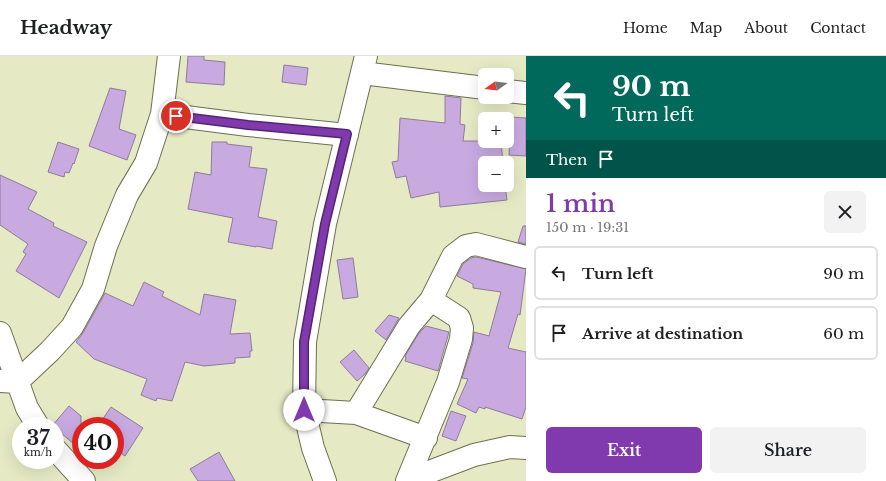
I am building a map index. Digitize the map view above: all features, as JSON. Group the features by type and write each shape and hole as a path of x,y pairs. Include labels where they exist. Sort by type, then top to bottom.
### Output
{"street":[{"path":"8,382 50,351 72,327 93,290 106,246 127,195 146,163 162,114 169,56"},
{"path":"325,481 313,448 304,410 304,342 325,224 364,64 478,87"},
{"path":"514,92 526,93"},
{"path":"162,114 248,125 347,134"},
{"path":"356,413 409,326 431,300 453,256 466,246 476,244 526,257"},
{"path":"408,480 448,382 461,339 462,328 459,318 431,300"},
{"path":"0,333 8,382 32,417"},
{"path":"304,410 356,413 426,438"},
{"path":"408,480 474,455 510,447 526,448"},
{"path":"64,459 84,481"}],"building":[{"path":"188,56 204,56 204,60 225,62 224,85 186,82"},
{"path":"284,65 308,68 306,85 282,82"},
{"path":"110,88 126,91 119,129 136,135 127,160 89,146"},
{"path":"445,96 461,98 460,124 465,125 463,141 478,141 478,148 502,148 502,156 478,156 478,192 506,192 507,200 440,207 439,192 411,198 406,176 396,178 392,162 398,161 400,118 445,123"},
{"path":"514,117 526,118 526,156 509,155 509,148 514,148"},
{"path":"58,142 79,149 74,164 73,163 69,173 65,172 64,177 48,172"},
{"path":"212,142 227,142 227,144 252,147 249,167 267,169 258,217 277,221 272,249 228,242 233,218 188,209 195,172 211,175"},
{"path":"0,175 37,192 28,209 54,223 53,226 87,242 59,298 16,271 26,254 23,252 28,244 0,225"},
{"path":"523,226 526,226 526,244 518,242"},
{"path":"476,257 526,269 520,315 518,314 508,348 526,352 526,407 522,419 485,407 485,409 479,407 476,413 457,404 468,379 462,378 473,343 474,332 489,336 501,292 473,288 473,284 457,276 463,264 471,258"},
{"path":"353,258 358,297 343,299 337,260"},
{"path":"144,282 164,292 162,296 200,315 204,294 236,300 230,334 250,333 252,351 250,351 250,357 235,358 235,363 204,366 185,362 172,401 157,398 156,401 141,395 147,379 94,359 76,342 83,333 105,293 133,306"},
{"path":"389,315 399,318 386,340 375,331"},
{"path":"426,326 449,332 438,371 405,361 405,356 419,333"},
{"path":"354,350 369,368 357,381 340,362"},
{"path":"69,406 81,416 72,417 72,442 64,436 64,417 60,417"},
{"path":"111,407 143,428 125,456 124,417 104,417"},
{"path":"451,411 466,416 456,441 442,436"},
{"path":"219,452 235,481 198,481 190,469"}],"route":[{"path":"176,116 248,125 347,134 325,224 304,342 304,410"}]}
